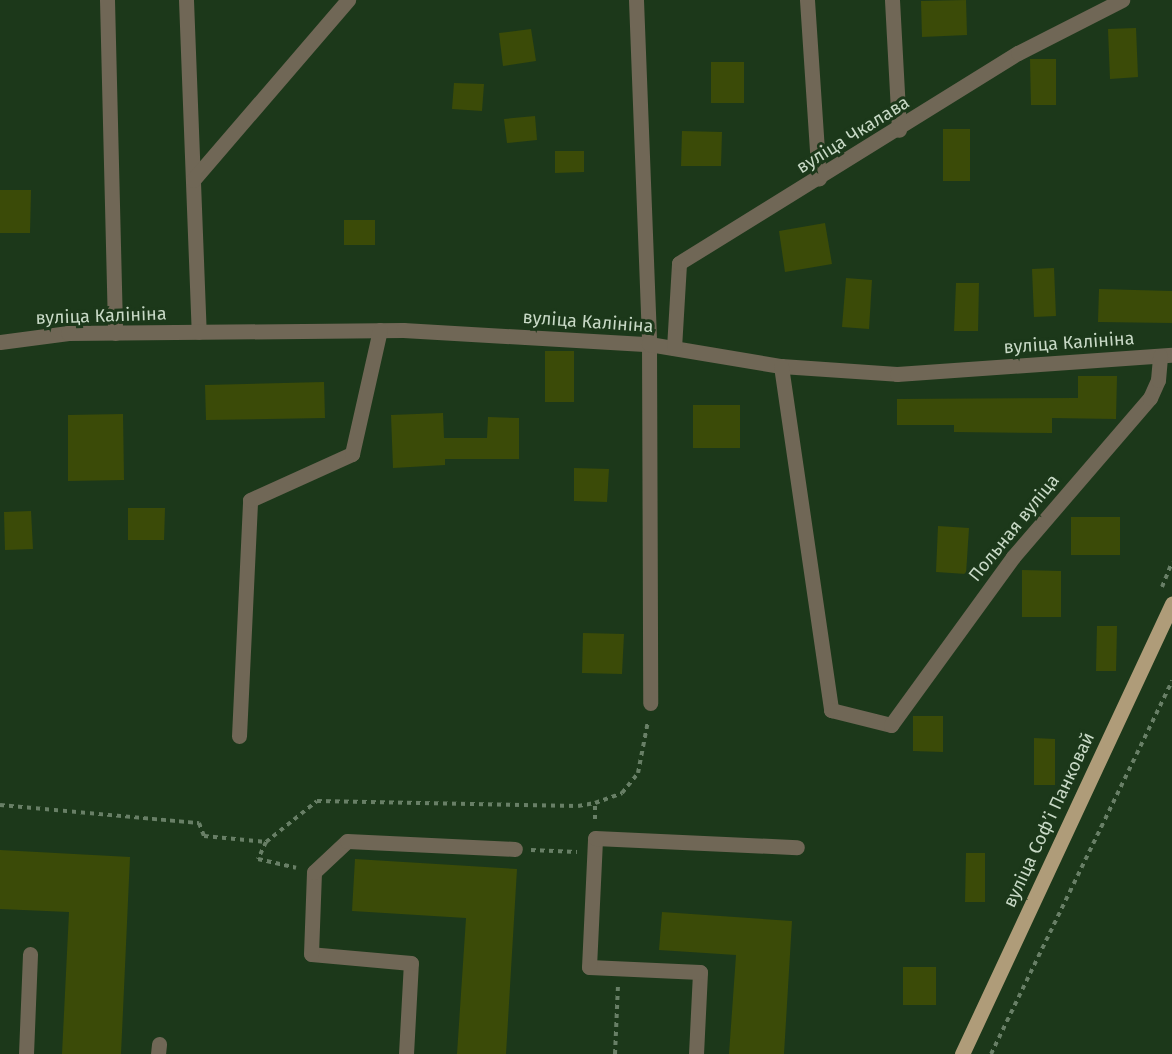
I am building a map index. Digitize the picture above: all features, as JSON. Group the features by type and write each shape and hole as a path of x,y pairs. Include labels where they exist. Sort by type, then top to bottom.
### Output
{"main road":[{"name":"вуліца Софʼі Панковай","path":"962,1054 1172,603"}],"street":[{"path":"107,0 116,333"},
{"path":"186,0 199,332"},
{"path":"193,180 348,0"},
{"path":"636,0 649,344 650,703"},
{"path":"807,0 819,179"},
{"path":"892,0 899,130"},
{"name":"вуліца Чкалава","path":"674,348 679,263 899,130 1018,53 1122,0"},
{"path":"239,736 250,500 352,454 380,330"},
{"name":"вуліца Калініна","path":"0,342 68,333 380,330 649,344 781,366 897,374 1166,356"},
{"name":"Польная вуліца","path":"781,366 831,710 891,725 1013,556 1150,398 1166,356"},
{"path":"406,1054 411,963 311,954 314,872 347,841 515,849"},
{"path":"696,1054 700,972 589,967 594,845 797,847"},
{"path":"26,1054 30,954"}],"path":[{"path":"992,1054 1172,681"},
{"path":"314,872 258,859 266,842 317,801 578,806 595,803 622,793 638,773 647,744 650,703"},
{"path":"515,849 594,845 595,803"},
{"path":"0,805 199,823 204,836 266,842"},
{"path":"615,1054 619,968"}],"building":[{"path":"966,0 967,35 922,37 921,1"},
{"path":"1136,28 1138,77 1110,79 1108,29"},
{"path":"531,29 536,61 503,66 499,33"},
{"path":"1030,59 1056,59 1056,105 1031,105"},
{"path":"711,62 744,62 744,103 711,103"},
{"path":"454,83 484,84 482,111 452,109"},
{"path":"535,116 537,140 507,143 504,119"},
{"path":"943,129 970,129 970,181 943,181"},
{"path":"682,131 722,132 721,166 681,166"},
{"path":"555,151 584,151 584,172 555,173"},
{"path":"0,190 31,190 30,233 0,233"},
{"path":"344,220 375,220 375,245 344,245"},
{"path":"825,223 832,264 785,272 779,231"},
{"path":"1054,268 1056,316 1034,317 1032,269"},
{"path":"846,278 872,280 869,329 842,327"},
{"path":"956,283 979,283 978,331 954,331"},
{"path":"1099,289 1172,291 1172,323 1098,322"},
{"path":"545,351 574,351 574,402 545,402"},
{"path":"1078,376 1117,376 1116,419 1052,418 1052,433 954,432 954,425 897,425 897,399 1078,398"},
{"path":"324,382 325,418 206,420 205,385"},
{"path":"693,405 740,405 740,448 693,448"},
{"path":"443,413 444,438 487,438 488,417 519,418 519,459 445,459 445,465 393,468 391,415"},
{"path":"123,414 124,480 68,481 68,415"},
{"path":"574,468 609,469 607,502 574,501"},
{"path":"128,508 165,508 164,540 128,540"},
{"path":"31,511 33,549 5,550 4,512"},
{"path":"1071,517 1120,517 1120,555 1071,555"},
{"path":"938,526 969,528 966,574 936,572"},
{"path":"1022,570 1061,571 1061,617 1022,617"},
{"path":"1097,626 1117,626 1116,671 1096,671"},
{"path":"583,633 624,634 622,674 582,673"},
{"path":"913,716 943,716 943,752 913,751"},
{"path":"1034,738 1055,739 1055,785 1034,785"},
{"path":"0,850 130,857 121,1054 62,1054 69,912 0,909"},
{"path":"966,853 985,853 985,902 965,902"},
{"path":"355,859 517,869 506,1054 457,1054 466,918 352,911"},
{"path":"662,912 792,921 784,1054 729,1054 736,955 659,950"},
{"path":"903,967 936,967 936,1005 903,1005"}]}
